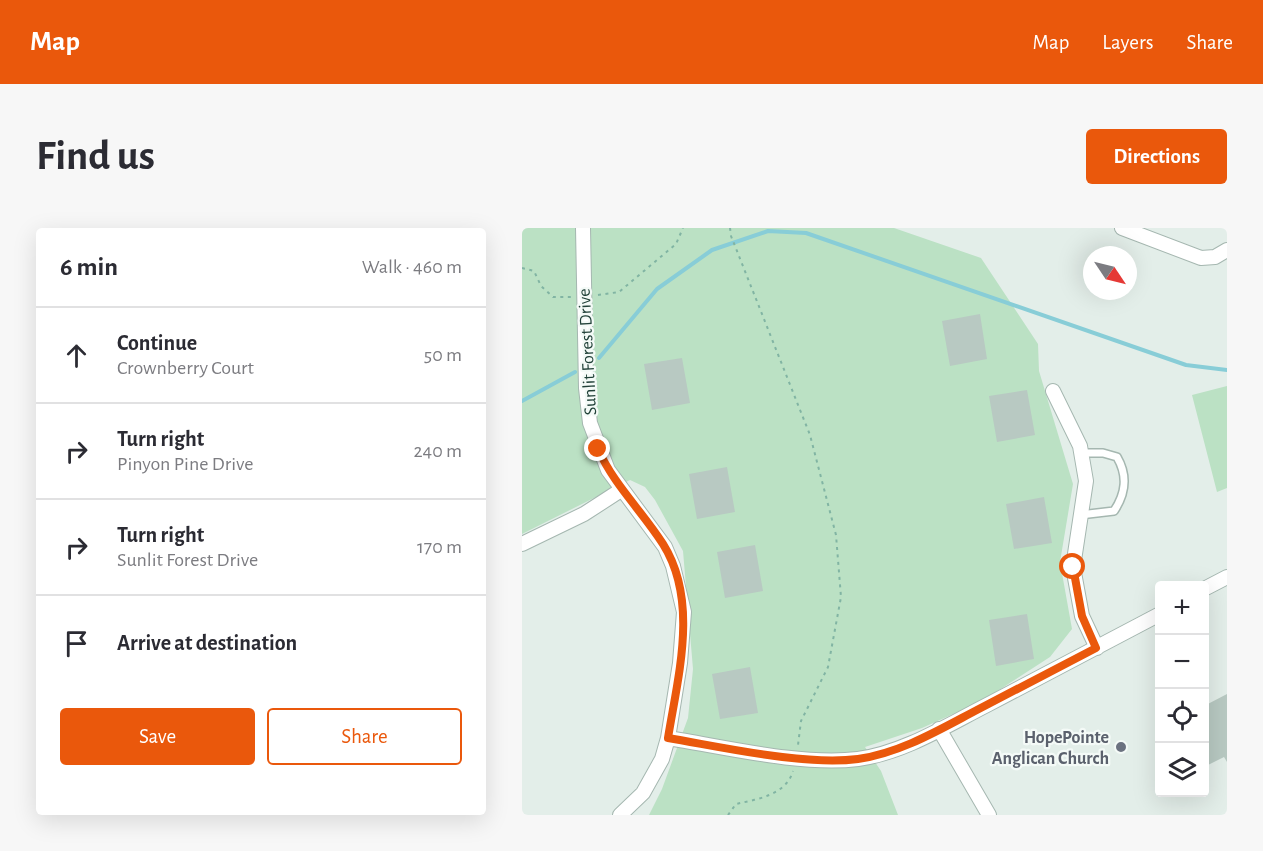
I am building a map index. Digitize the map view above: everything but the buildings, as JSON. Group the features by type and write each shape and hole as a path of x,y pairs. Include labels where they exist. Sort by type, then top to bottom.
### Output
{"street":[{"name":"Sunlit Forest Drive","path":"583,228 586,388 590,423 608,470 664,547 673,566 684,612 680,663 668,738 655,775 644,793 620,815"},
{"path":"1122,228 1201,258 1215,257 1227,250"},
{"path":"1053,391 1081,453 1086,481 1073,567 1075,588 1082,616 1096,648"},
{"path":"522,544 584,514 621,490"},
{"path":"1209,587 1227,577"},
{"path":"668,738 797,757 856,759 887,753 939,729 1155,617"},
{"path":"939,729 989,815"}],"lane":[{"path":"1080,515 1114,511 1125,486 1123,467 1117,457 1081,453"}],"path":[{"path":"522,268 534,271 541,286 553,297 584,297 619,292 676,244 683,228"},
{"path":"728,815 736,804 767,797 790,780 797,757 801,721 828,667 841,597 836,535 810,435 731,236 730,228"}],"green space":[{"path":"522,228 894,228 981,258 1038,344 1039,371 1073,484 1060,562 1072,629 1050,657 982,701 922,728 865,747 881,771 898,815 649,815 662,789 688,718 693,669 683,551 655,500 645,487 630,480 522,534"},
{"path":"1227,386 1227,488 1217,492 1192,395"}],"waterway":[{"path":"599,358 657,289 712,250 768,231 806,233 1186,365 1227,370"},
{"path":"522,401 575,372"}],"place":[{"name":"HopePointe Anglican Church","path":"1121,747"}],"route":[{"path":"598,449 621,490 664,547 673,566 679,590 684,612 683,636 668,738 772,755 820,759 856,759 887,753 939,729 1096,648 1082,616 1075,588 1073,567"}]}
